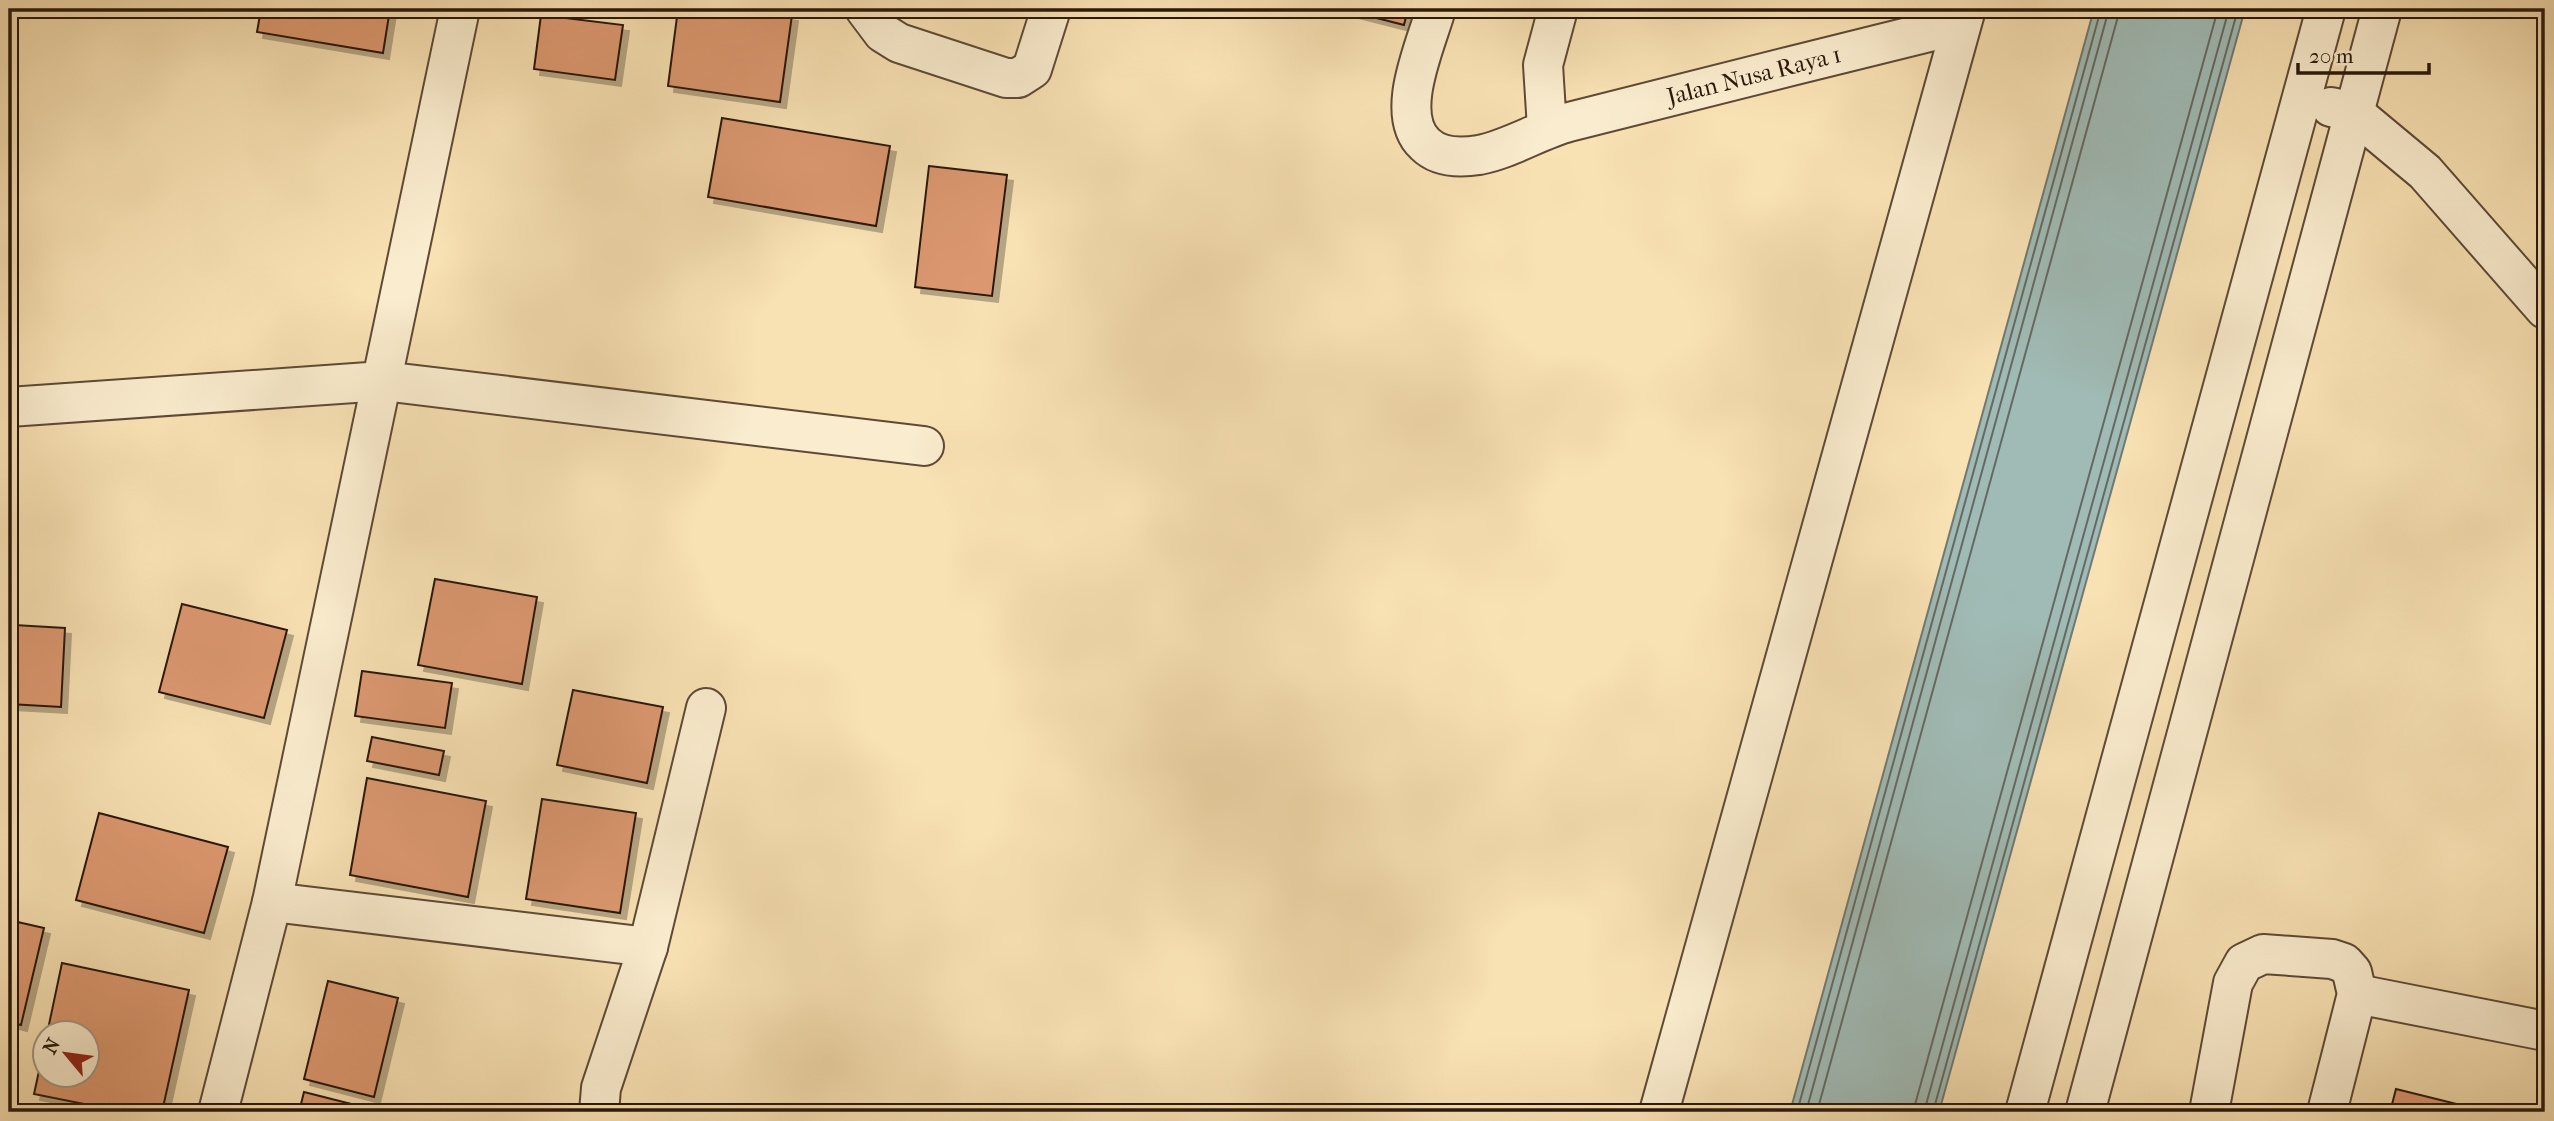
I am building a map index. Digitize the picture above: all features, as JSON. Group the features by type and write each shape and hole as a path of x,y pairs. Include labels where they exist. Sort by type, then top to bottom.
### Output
{"street":[{"path":"218,1112 272,902 460,9"},
{"path":"865,9 883,33 899,43 1006,78 1018,78 1031,69 1051,9"},
{"name":"Jalan Nusa Raya 1","path":"1436,9 1411,98 1410,115 1414,133 1427,146 1444,156 1480,155 1547,128 1964,17"},
{"path":"1547,128 1543,65 1558,9"},
{"path":"2025,1112 2326,9"},
{"path":"2085,1112 2382,9"},
{"path":"1660,1112 1964,17"},
{"path":"2301,100 2353,112 2425,172 2545,309"},
{"path":"9,407 383,381 924,446"},
{"path":"599,1112 601,1088 648,947 706,708"},
{"path":"272,902 648,947"},
{"path":"2209,1112 2233,983 2244,963 2263,954 2332,959 2344,962 2352,972 2357,994 2327,1112"},
{"path":"2059,981 2120,989"},
{"path":"2357,994 2545,1031"}],"water":[{"path":"2094,9 2245,9 1939,1112 1790,1112"}],"building":[{"path":"261,9 390,9 383,53 257,32"},
{"path":"678,9 745,9 792,15 780,102 668,86"},
{"path":"1341,9 1408,9 1404,25"},
{"path":"541,15 623,25 615,80 534,69"},
{"path":"722,118 890,146 876,226 708,197"},
{"path":"929,166 1007,175 992,296 915,287"},
{"path":"435,579 537,597 522,684 418,665"},
{"path":"182,604 287,630 264,718 159,692"},
{"path":"14,625 65,628 61,707 9,704"},
{"path":"362,671 452,683 445,728 355,716"},
{"path":"573,690 663,707 647,783 557,765"},
{"path":"372,737 444,751 439,775 367,761"},
{"path":"367,778 486,801 468,897 350,875"},
{"path":"542,799 636,813 620,913 526,899"},
{"path":"99,813 228,847 204,933 76,900"},
{"path":"9,920 44,928 21,1025 9,1022"},
{"path":"62,963 189,990 162,1112 124,1112 34,1094 35,1090 102,1090 102,1020 50,1020"},
{"path":"328,981 398,998 374,1097 304,1079"},
{"path":"2396,1089 2489,1112 2390,1112"},
{"path":"304,1092 383,1112 299,1112"}]}
